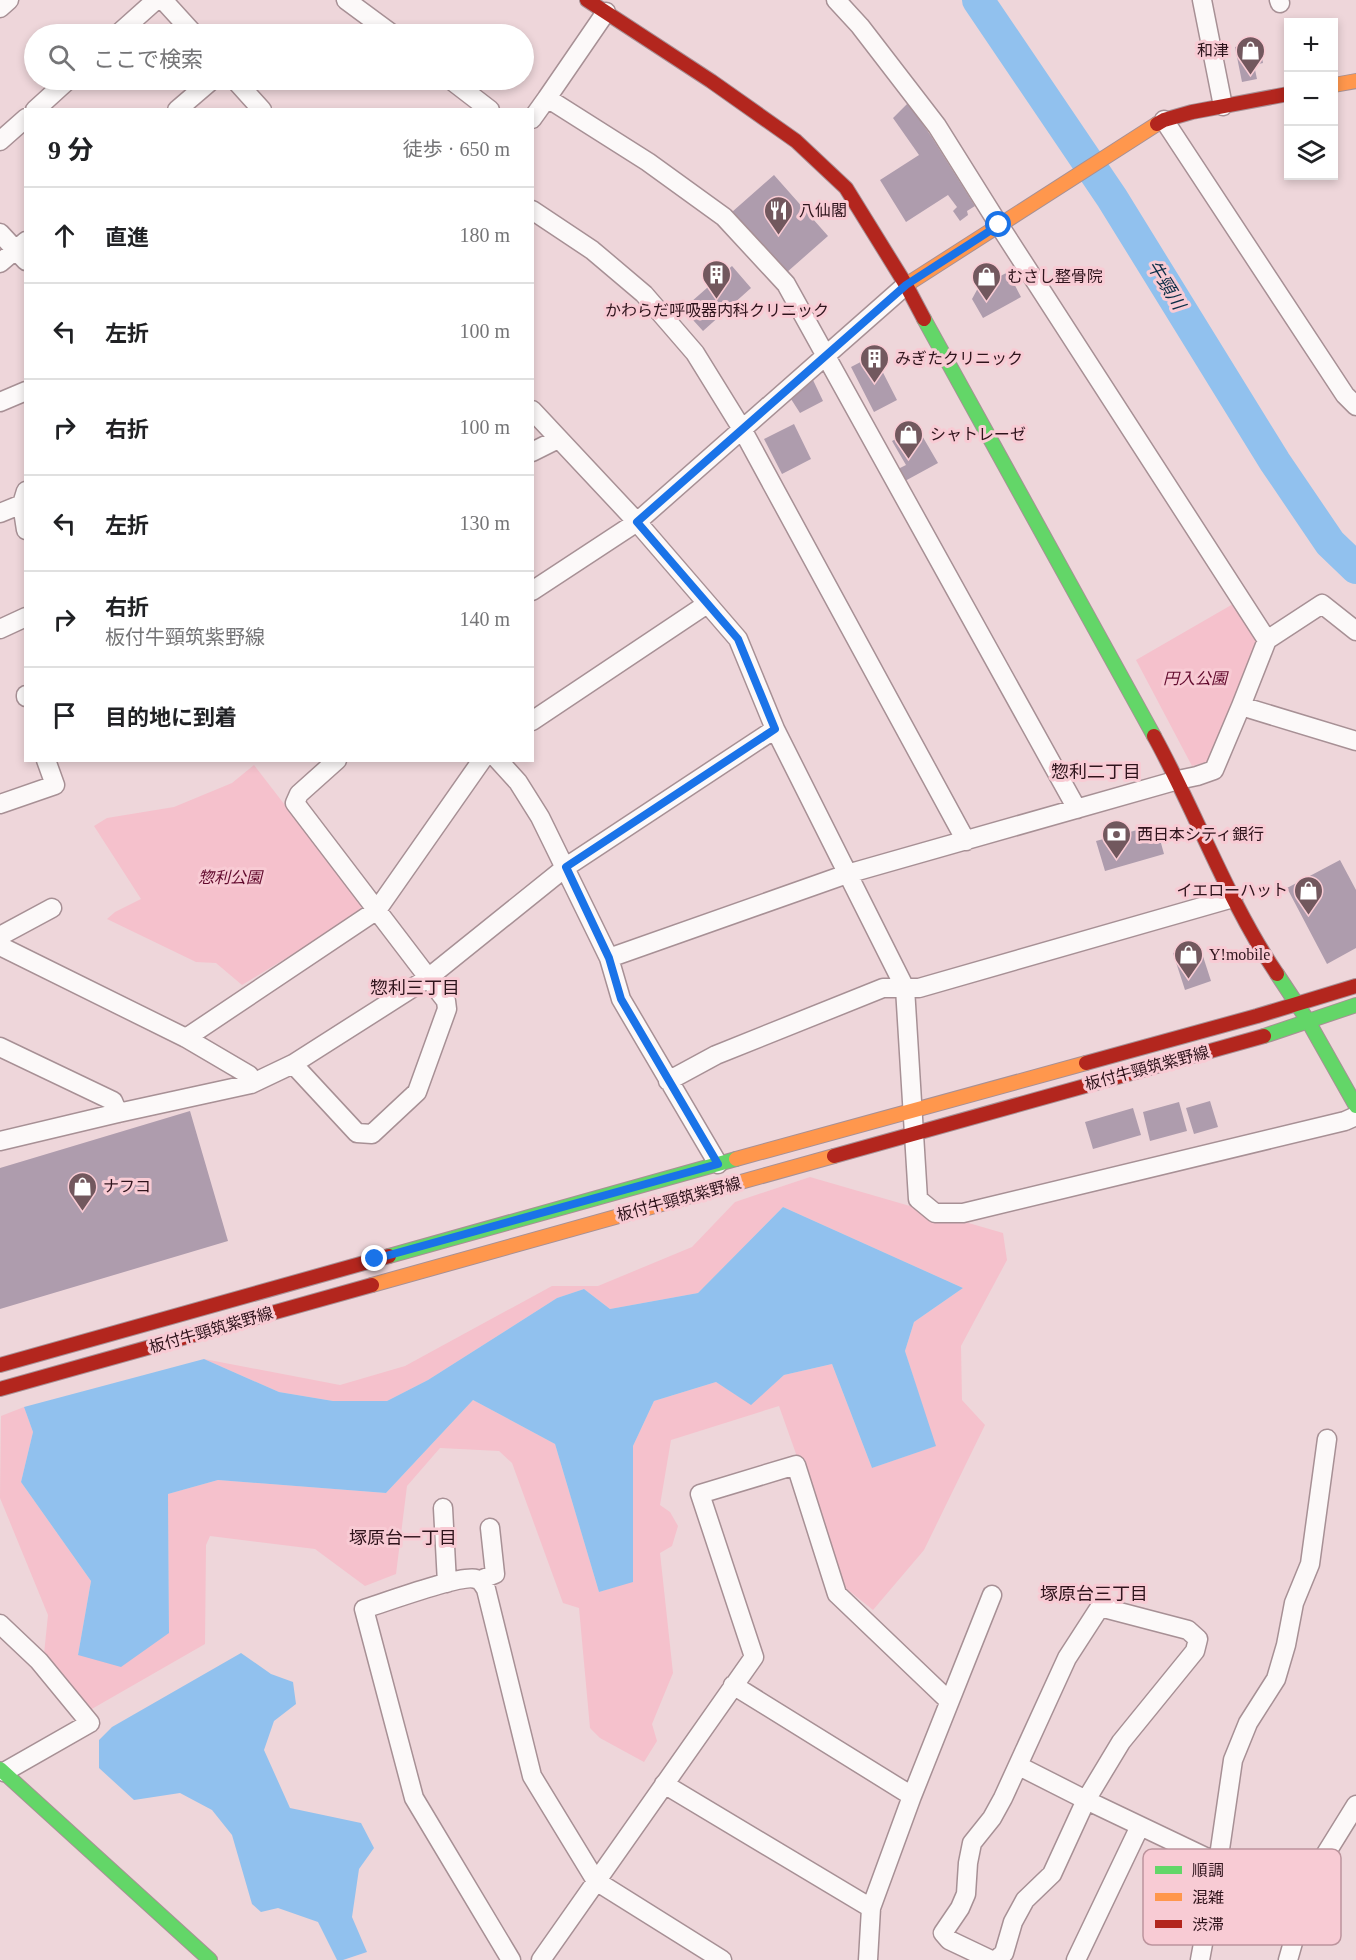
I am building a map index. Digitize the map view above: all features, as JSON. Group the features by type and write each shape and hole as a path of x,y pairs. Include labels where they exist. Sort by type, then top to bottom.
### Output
{"main road":[{"path":"587,0 711,81 796,141 846,188 888,252 1178,780 1233,898 1274,970 1308,1021 1356,1106"},
{"path":"1338,84 1356,81"},
{"path":"906,285 1120,146 1164,120 1284,95"},
{"name":"板付牛頸筑紫野線","path":"0,1365 718,1164 913,1112 1356,986"},
{"name":"板付牛頸筑紫野線","path":"0,1389 1263,1036 1356,1005"},
{"path":"2,1771 210,1960"}],"street":[{"path":"0,8 9,0"},
{"path":"129,24 156,0"},
{"path":"163,0 185,24"},
{"path":"346,0 378,24"},
{"path":"836,0 860,26 937,126 1267,640"},
{"path":"1202,0 1223,106"},
{"path":"534,116 606,12"},
{"path":"37,108 57,90"},
{"path":"179,108 200,90"},
{"path":"244,90 260,108"},
{"path":"464,90 487,108"},
{"path":"547,98 648,162 724,217 786,284 1077,809"},
{"path":"0,141 24,120"},
{"path":"1164,120 1345,395 1356,406"},
{"path":"534,211 592,250 644,294 695,353 742,429 966,841"},
{"path":"0,233 22,251 0,262"},
{"path":"534,590 637,522 906,285"},
{"path":"0,402 24,392"},
{"path":"534,412 637,522 738,639 775,729 906,988 918,1199 935,1213 963,1213 1345,1121 1356,1116"},
{"path":"534,451 558,439"},
{"path":"0,513 24,498"},
{"path":"534,720 707,604"},
{"path":"609,958 847,874 1214,770 1267,640 1322,604 1356,631"},
{"path":"0,629 24,618"},
{"path":"1241,706 1356,741"},
{"path":"0,1141 251,1084 293,1064 428,978 566,867 775,729"},
{"path":"0,804 55,785 47,762"},
{"path":"293,1064 357,1133 372,1134 417,1092 447,1010 446,1000 295,803 299,794 335,762"},
{"path":"186,1038 377,910 481,762"},
{"path":"500,762 518,782 540,817 609,958 621,999 718,1164"},
{"path":"668,1081 716,1055 883,988 919,988 1233,898"},
{"path":"0,936 52,908"},
{"path":"0,946 186,1038 249,1075 251,1084"},
{"path":"0,1047 113,1101 118,1113"},
{"path":"1220,1849 1233,1760 1248,1723 1276,1679 1286,1645 1294,1603 1310,1563 1327,1439"},
{"path":"541,1960 754,1657 700,1494 796,1465 837,1594 949,1701"},
{"path":"442,1508 447,1582"},
{"path":"480,1580 495,1574 490,1528"},
{"path":"511,1960 414,1798 364,1609 447,1582 474,1578 480,1580 486,1589 532,1776 596,1881 722,1960"},
{"path":"868,1960 871,1908 912,1796 992,1595"},
{"path":"991,1960 949,1940 943,1933 960,1908 966,1894 972,1843 992,1818 1019,1766 1067,1658 1100,1607 1188,1629 1198,1639 1194,1651 1121,1742 1086,1800 1052,1874 1025,1899 1013,1922 1004,1953 996,1960"},
{"path":"0,1624 39,1661 90,1723 2,1771"},
{"path":"734,1685 912,1796"},
{"path":"1019,1766 1188,1849"},
{"path":"664,1784 871,1908"},
{"path":"1329,1849 1356,1805"},
{"path":"1076,1960 1140,1826"},
{"path":"1200,1960 1203,1945"},
{"path":"1288,1960 1292,1945"}],"green space":[{"name":"円入公園","path":"1233,604 1257,641 1210,761 1192,766 1136,660"},
{"name":"惣利公園","path":"254,765 362,905 360,913 242,985 216,963 196,962 107,919 115,912 141,899 94,826 107,818 174,807 232,783"},
{"path":"810,1177 1003,1233 1007,1260 961,1346 962,1400 985,1425 924,1550 873,1610 843,1586 779,1406 671,1440 660,1505 670,1512 678,1526 672,1546 660,1553 673,1673 652,1724 657,1741 644,1762 600,1738 590,1728 579,1608 563,1603 512,1463 499,1451 440,1448 407,1486 396,1574 365,1586 315,1549 210,1536 206,1545 205,1644 90,1710 44,1654 48,1615 0,1498 1,1416 24,1407 33,1432 21,1482 91,1581 78,1655 169,1632 168,1494 218,1480 386,1493 473,1400 555,1444 599,1592 633,1581 633,1446 654,1401 716,1382 751,1404 784,1375 832,1364 872,1468 935,1446 905,1351 914,1322 963,1288 783,1207 698,1293 610,1309 584,1289 557,1298 428,1380 387,1401 333,1401 279,1392 204,1359 340,1385 405,1366 552,1286 598,1286 692,1247 735,1202"}],"water":[{"path":"783,1207 963,1288 914,1322 905,1351 936,1446 872,1468 832,1364 784,1375 751,1405 716,1382 654,1401 633,1446 633,1582 599,1592 555,1444 473,1400 386,1493 218,1480 168,1494 169,1633 121,1667 78,1655 91,1581 21,1482 33,1432 24,1407 204,1359 279,1392 333,1401 387,1401 428,1380 557,1298 584,1289 610,1309 698,1293"},
{"path":"241,1653 271,1674 293,1682 296,1704 274,1721 264,1750 290,1808 361,1823 374,1848 359,1869 352,1917 367,1952 337,1960 318,1922 278,1908 261,1912 252,1904 232,1835 212,1810 180,1793 134,1800 99,1768 99,1740 112,1727"}],"building":[{"path":"1259,42 1263,63 1254,65 1257,79 1242,82 1235,47"},
{"path":"908,103 975,206 967,211 968,215 960,221 953,211 957,207 948,195 906,222 880,180 919,155 893,118"},
{"path":"774,175 828,236 786,273 732,212"},
{"name":"かわらだ呼吸器内科クリニック","path":"732,266 751,288 703,331 683,309"},
{"path":"1008,272 1021,297 983,318 972,299 978,288"},
{"name":"みぎたクリニック","path":"874,355 897,400 874,412 851,367"},
{"path":"813,380 823,401 800,413 791,399"},
{"path":"794,424 811,459 782,474 764,439"},
{"path":"917,427 938,463 905,481 898,469 906,465 892,441"},
{"path":"1156,825 1164,854 1105,871 1096,841"},
{"path":"1340,860 1356,890 1356,948 1327,964 1287,888"},
{"path":"1199,944 1211,981 1185,990 1173,953"},
{"path":"1210,1101 1218,1127 1194,1134 1186,1108"},
{"path":"1179,1102 1187,1131 1150,1141 1143,1112"},
{"path":"1133,1108 1141,1135 1093,1149 1085,1122"},
{"path":"190,1111 228,1241 0,1309 0,1168"}],"waterway":[{"name":"牛頸川","path":"978,0 1112,198 1275,462 1330,543 1356,568"}],"traffic: fast":[{"path":"924,319 1154,736"},
{"path":"1277,974 1308,1021 1356,1106"},
{"path":"1264,1036 1356,1005"},
{"path":"389,1256 736,1159"},
{"path":"0,1769 210,1960"}],"traffic: slow":[{"path":"1338,84 1356,81"},
{"path":"906,285 1157,124"},
{"path":"736,1159 1086,1063"},
{"path":"372,1285 834,1156"}],"traffic: jam":[{"path":"587,0 711,81 796,141 846,188 906,285 924,319"},
{"path":"1157,124 1192,112 1284,95"},
{"path":"1154,736 1227,887 1277,974"},
{"path":"1086,1063 1356,986"},
{"path":"834,1156 1264,1036"},
{"path":"0,1365 389,1256"},
{"path":"0,1389 372,1285"}],"place":[{"name":"和津","path":"1250,76"},
{"name":"八仙閣","path":"778,236"},
{"name":"かわらだ呼吸器内科クリニック","path":"717,300"},
{"name":"むさし整骨院","path":"986,302"},
{"name":"みぎたクリニック","path":"874,384"},
{"name":"シャトレーゼ","path":"909,460"},
{"name":"西日本シティ銀行","path":"1116,860"},
{"name":"イエローハット","path":"1309,916"},
{"name":"Y!mobile","path":"1188,980"},
{"name":"ナフコ","path":"82,1212"}],"district":[{"name":"惣利二丁目","path":"1096,772"},
{"name":"惣利三丁目","path":"415,988"},
{"name":"塚原台一丁目","path":"403,1538"},
{"name":"塚原台三丁目","path":"1094,1594"}],"route":[{"path":"375,1259 718,1164 621,999 609,958 566,867 775,729 738,639 637,522 906,285 999,225"}]}
